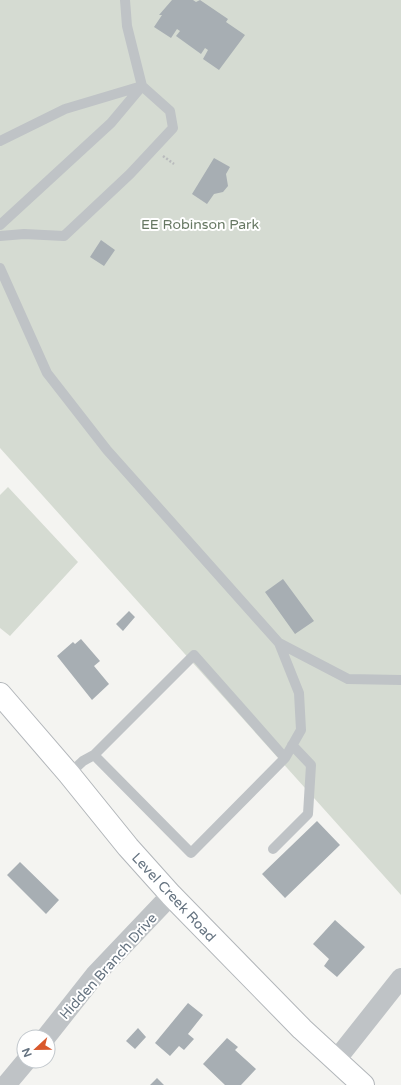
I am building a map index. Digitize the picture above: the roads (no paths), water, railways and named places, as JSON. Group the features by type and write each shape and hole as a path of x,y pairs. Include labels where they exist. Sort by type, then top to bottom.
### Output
{"street":[{"name":"Level Creek Road","path":"0,694 69,774 128,847 171,895 302,1029 363,1085"},
{"name":"Hidden Branch Drive","path":"52,1029 96,975 171,895"},
{"path":"336,1060 401,978"},
{"path":"6,1085 19,1069"}],"lane":[{"path":"0,236 24,234 64,236 130,174 173,128 170,111 142,86 127,26 125,0"},
{"path":"0,141 65,110 142,86"},
{"path":"0,225 111,123 142,86"},
{"path":"0,268 47,373 107,450 279,643 299,693 301,730 285,758 191,853 94,755"},
{"path":"279,643 348,679 401,680"},
{"path":"69,774 83,761 94,755 194,655 285,758"},
{"path":"273,849 308,814 312,765 292,745"}],"park label":[{"name":"EE Robinson Park","path":"200,224"}]}
